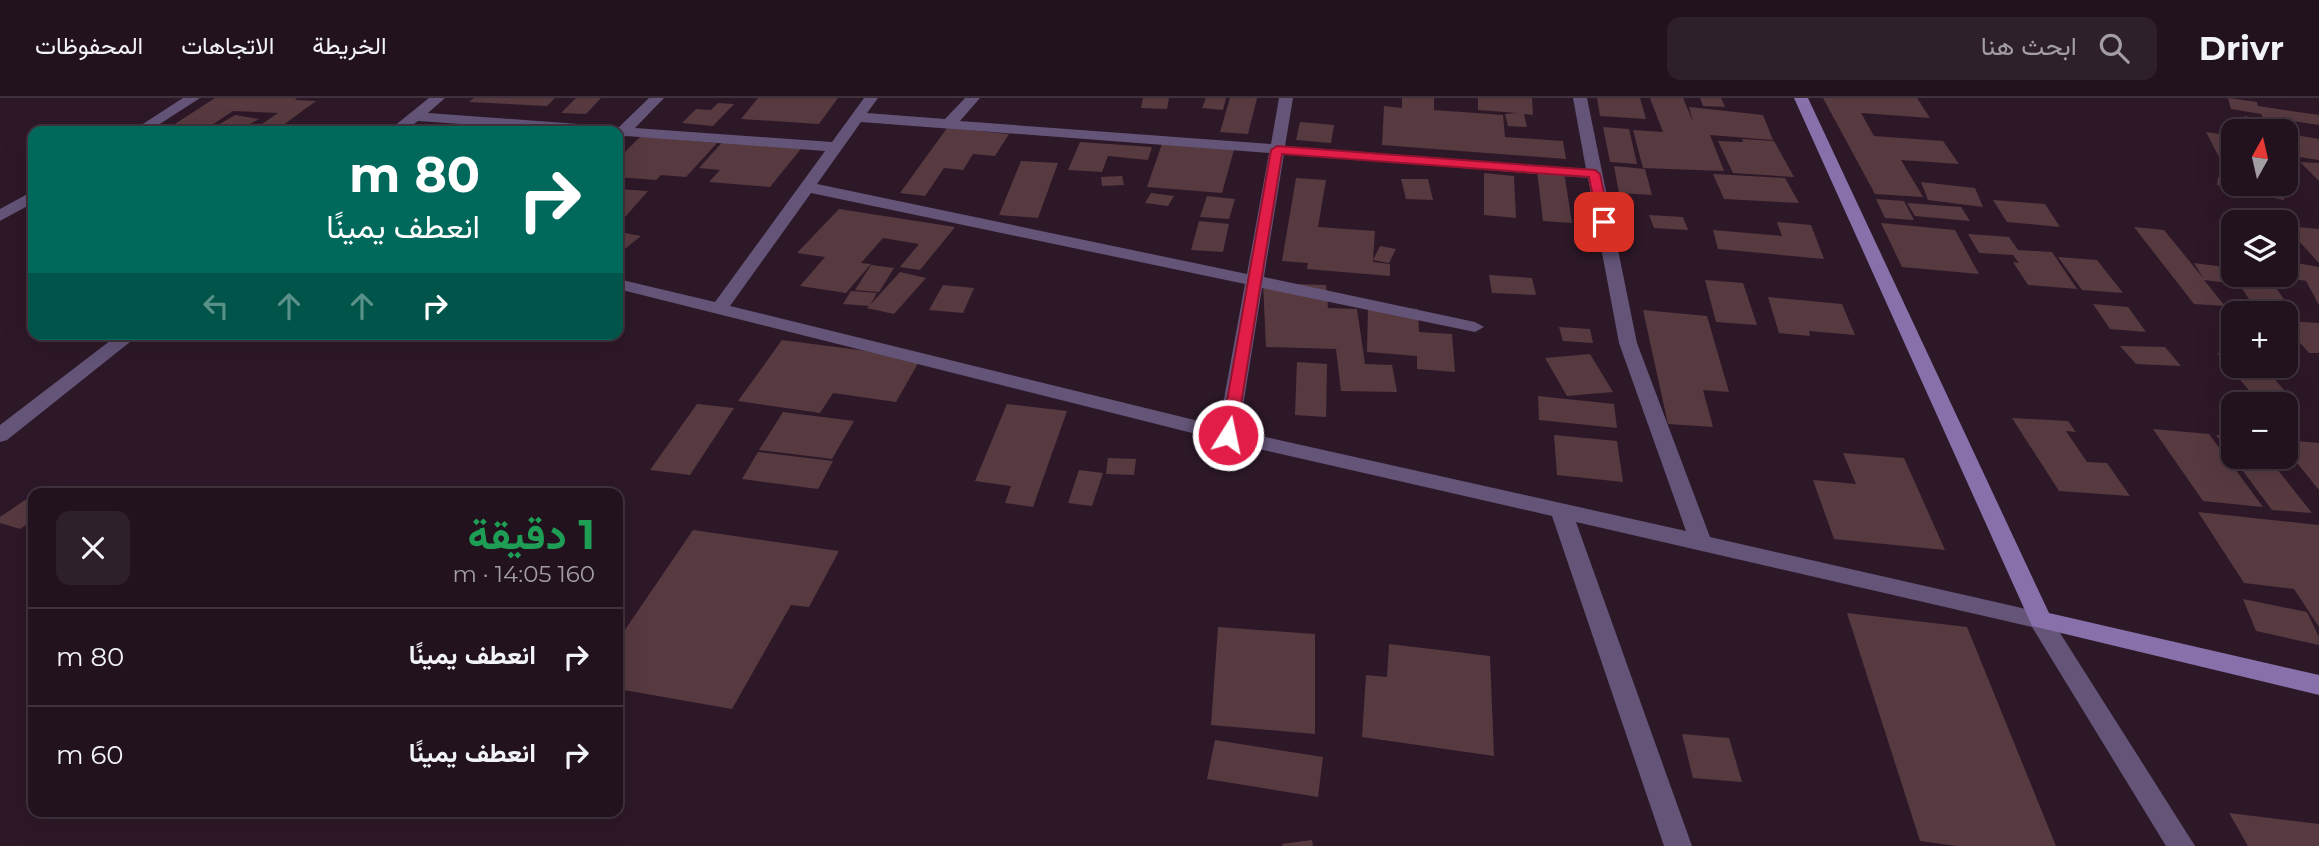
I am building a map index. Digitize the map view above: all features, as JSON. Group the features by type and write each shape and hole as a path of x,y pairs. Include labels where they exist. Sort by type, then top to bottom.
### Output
{"street":[{"path":"147,126 193,98"},
{"path":"402,126 438,98"},
{"path":"623,131 657,98"},
{"path":"719,309 871,98"},
{"path":"949,124 973,98"},
{"path":"1228,435 1286,98"},
{"path":"1580,98 1628,343 1701,543"},
{"path":"1801,98 2040,620 2181,846"},
{"path":"415,116 536,126"},
{"path":"857,117 1595,174"},
{"path":"623,133 835,147"},
{"path":"807,187 1475,327"},
{"path":"0,216 28,199"},
{"path":"623,285 1228,435 2319,685"},
{"path":"0,435 123,340"},
{"path":"1561,511 1678,846"}],"building":[{"path":"215,98 297,98 295,100 316,101 282,126 259,126 278,113 233,111 210,126 172,126"},
{"path":"474,98 555,98 547,106 469,102"},
{"path":"576,98 601,98 586,114 561,113"},
{"path":"758,98 838,98 819,124 741,119"},
{"path":"1143,98 1169,98 1167,109 1141,108"},
{"path":"1206,98 1226,98 1223,110 1202,108"},
{"path":"1230,98 1257,98 1248,134 1220,132"},
{"path":"1402,98 1434,98 1434,110 1503,115 1505,137 1563,141 1566,159 1382,145 1384,106 1402,108"},
{"path":"1478,98 1532,98 1533,115 1524,114 1527,127 1508,126 1505,114 1517,113 1478,110"},
{"path":"1597,98 1640,98 1646,119 1600,116"},
{"path":"1650,98 1683,98 1693,122 1689,107 1763,115 1773,140 1710,135 1724,171 1643,168 1633,130 1663,132"},
{"path":"1700,98 1721,98 1725,107 1703,106"},
{"path":"1823,98 1917,98 1930,118 1861,113 1874,136 1943,141 1959,164 1901,160 1923,197 1875,194"},
{"path":"2228,98 2257,102 2258,106 2319,115 2319,125 2298,122 2298,119 2264,119 2261,114 2231,109"},
{"path":"718,103 734,104 713,126 682,123 696,109 711,110"},
{"path":"235,115 259,119 246,126 216,126"},
{"path":"1300,122 1334,125 1331,143 1296,140"},
{"path":"1603,127 1629,129 1637,164 1610,162"},
{"path":"947,128 1009,134 995,156 973,154 963,170 944,168 925,196 900,193"},
{"path":"2206,132 2221,134 2219,157"},
{"path":"641,136 717,143 686,177 661,175 656,180 623,177 623,154"},
{"path":"2298,136 2319,139 2319,160 2298,157"},
{"path":"726,138 804,145 770,187 709,182 720,170 699,168"},
{"path":"1742,139 1774,141 1794,177 1733,173 1718,141 1743,142"},
{"path":"1163,141 1235,146 1222,193 1147,187"},
{"path":"1080,142 1152,147 1148,160 1108,156 1102,172 1068,170"},
{"path":"1021,161 1058,163 1038,218 999,215"},
{"path":"2300,162 2319,163 2319,181"},
{"path":"1614,166 1645,169 1652,195 1619,193"},
{"path":"1537,170 1564,172 1572,223 1543,221"},
{"path":"1484,173 1514,176 1516,218 1484,215"},
{"path":"1713,174 1785,178 1799,203 1724,199"},
{"path":"1122,176 1124,185 1102,186 1101,177"},
{"path":"1296,178 1326,180 1318,227 1375,231 1373,262 1390,264 1390,276 1307,269 1308,263 1282,261"},
{"path":"1401,179 1428,179 1433,200 1406,199"},
{"path":"1921,182 1975,188 1983,207 1928,200"},
{"path":"623,189 648,191 623,219"},
{"path":"1151,193 1174,196 1168,206 1145,203"},
{"path":"1207,196 1235,199 1229,219 1200,217"},
{"path":"2265,196 2284,196 2284,200"},
{"path":"1876,199 1904,201 1914,220 1885,218"},
{"path":"1993,200 2045,204 2060,227 2007,222"},
{"path":"1907,203 1961,207 1970,221 1915,216"},
{"path":"839,209 955,227 920,270 900,267 919,244 883,238 861,263 871,264 846,293 800,286 825,257 797,253"},
{"path":"1649,215 1683,217 1688,230 1654,228"},
{"path":"1199,221 1229,224 1223,252 1191,250"},
{"path":"1777,222 1811,225 1824,259 1718,249 1713,230 1782,236"},
{"path":"1881,223 1955,230 1979,274 1902,267"},
{"path":"2134,227 2164,230 2204,279 2194,263 2221,266 2221,282 2204,280 2221,301 2221,306 2194,304"},
{"path":"2298,227 2319,229 2319,263 2298,240"},
{"path":"623,233 641,236 623,251"},
{"path":"1968,234 2009,237 2018,250 2052,252 2077,289 2028,285 2013,262 2019,263 2013,255 1979,253"},
{"path":"1380,246 1396,249 1389,263 1373,260"},
{"path":"2058,257 2097,260 2123,293 2082,290"},
{"path":"2298,263 2319,267 2319,305 2306,281 2298,280"},
{"path":"871,265 894,268 879,292 855,290"},
{"path":"900,272 926,278 894,314 867,308 869,306 843,304 851,291 877,293 870,305"},
{"path":"1489,275 1532,278 1536,295 1492,293"},
{"path":"1705,280 1743,283 1757,325 1716,322"},
{"path":"1263,283 1326,285 1328,308 1357,309 1365,364 1392,365 1397,392 1341,391 1336,349 1266,347"},
{"path":"943,285 974,288 963,313 929,310"},
{"path":"2241,287 2275,287 2285,301 2250,301"},
{"path":"1768,297 1842,304 1855,335 1809,331 1810,336 1779,333"},
{"path":"2093,304 2128,307 2146,332 2110,329"},
{"path":"1368,306 1418,309 1419,332 1452,334 1455,372 1417,369 1417,356 1367,352"},
{"path":"1643,310 1707,316 1729,392 1703,390 1713,427 1668,424"},
{"path":"2298,322 2319,323 2319,353 2309,353 2298,341"},
{"path":"1559,327 1590,329 1593,343 1563,341"},
{"path":"782,340 921,358 896,402 833,393 820,413 738,401"},
{"path":"2120,346 2165,347 2181,366 2136,364"},
{"path":"1590,354 1613,392 1567,396 1545,358"},
{"path":"1297,362 1327,364 1326,417 1295,415"},
{"path":"2239,378 2274,378 2286,392 2251,392"},
{"path":"1538,396 1614,404 1617,428 1539,420"},
{"path":"697,404 734,408 690,475 650,470"},
{"path":"1007,404 1067,411 1033,507 1005,503 1011,486 975,481"},
{"path":"783,412 854,421 832,459 759,450"},
{"path":"2012,418 2068,421 2076,432 2066,431 2087,462 2107,463 2130,496 2059,491"},
{"path":"2153,429 2209,434 2221,450 2221,469 2235,469 2263,507 2203,501"},
{"path":"1554,435 1617,441 1623,482 1557,475"},
{"path":"2298,441 2319,443 2319,490 2298,464"},
{"path":"758,452 833,461 818,489 742,479"},
{"path":"1843,453 1904,458 1945,550 1834,539 1813,480 1856,484"},
{"path":"1108,458 1136,459 1134,475 1106,474"},
{"path":"2241,469 2277,469 2312,513 2272,510"},
{"path":"1079,470 1103,473 1092,506 1068,503"},
{"path":"28,498 28,523 20,529 0,523 0,517"},
{"path":"2198,512 2319,525 2319,627 2294,589 2244,583"},
{"path":"693,530 839,551 809,607 791,605 732,709 623,690 623,633"},
{"path":"2243,599 2307,612 2319,637 2319,645 2256,631"},
{"path":"1847,613 1967,627 2056,846 1957,846 1920,841"},
{"path":"1218,627 1315,634 1315,734 1211,725"},
{"path":"1389,644 1490,656 1494,756 1362,737 1366,675 1387,677"},
{"path":"1682,734 1729,738 1742,782 1693,778"},
{"path":"1215,740 1323,757 1318,797 1207,779"},
{"path":"2229,813 2319,824 2319,846 2248,846"},
{"path":"1312,840 1313,846 1282,844"}],"route":[{"path":"1228,435 1277,150 1595,174 1604,222"}]}
